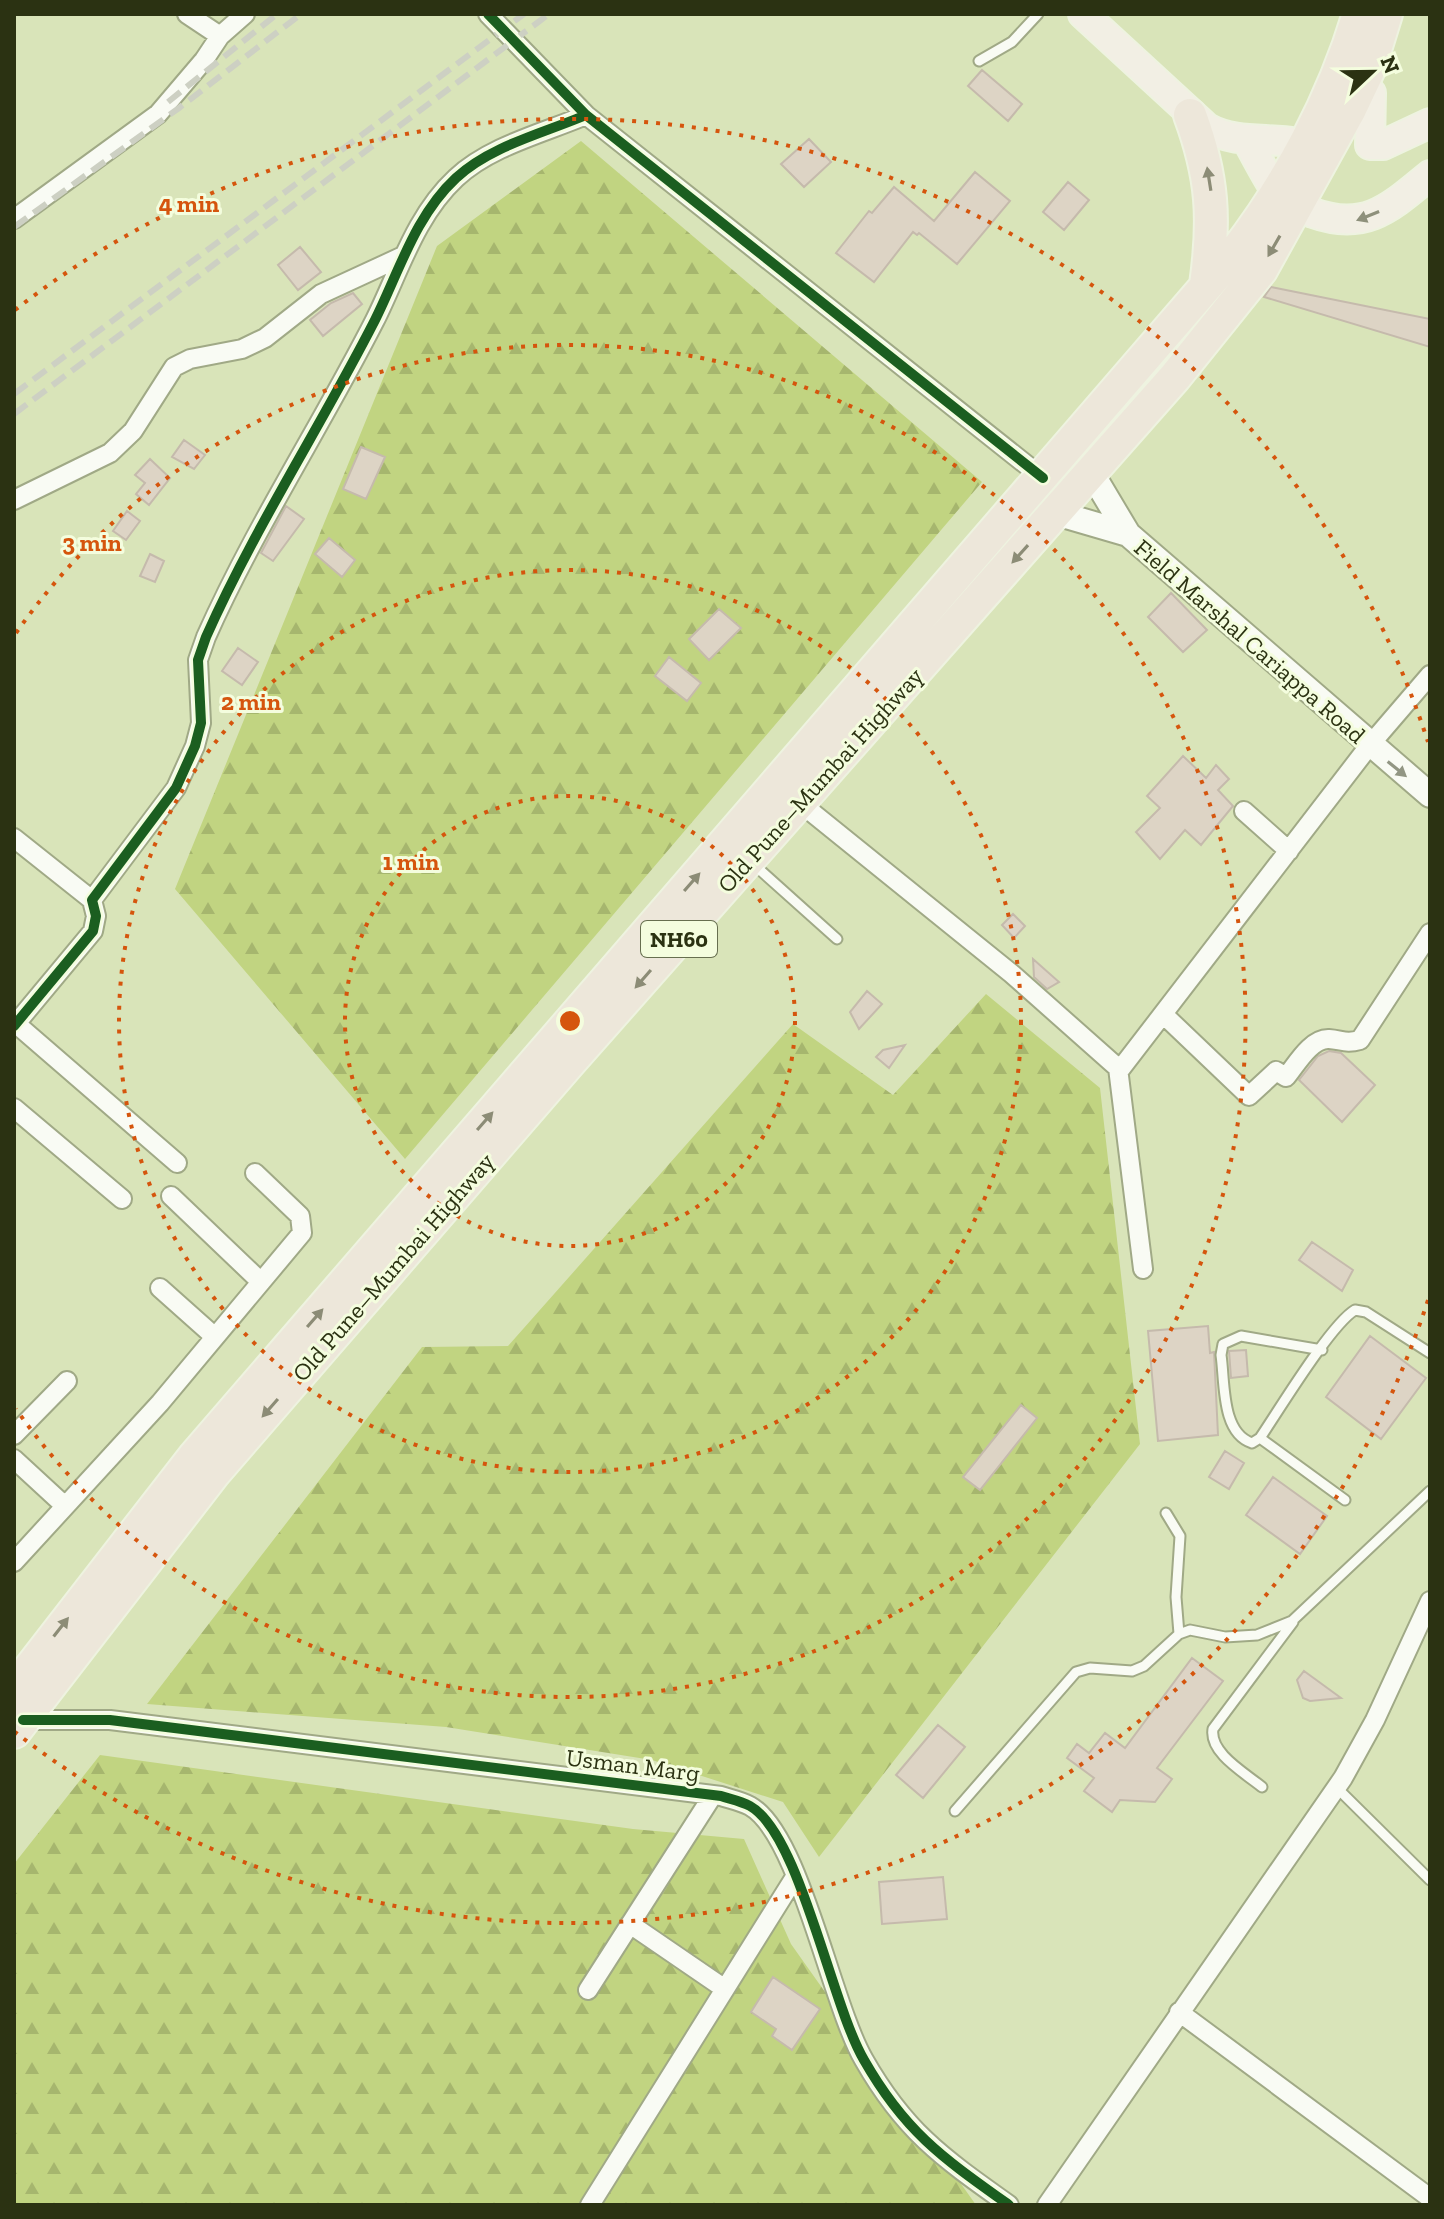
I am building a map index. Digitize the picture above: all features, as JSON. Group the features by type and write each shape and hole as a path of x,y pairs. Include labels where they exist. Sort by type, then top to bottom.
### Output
{"highway":[{"name":"Old Pune–Mumbai Highway","path":"1350,79 1359,14"},
{"name":"Old Pune–Mumbai Highway","path":"19,1726 214,1473 799,802 1175,377 1261,270 1287,200 1386,14"},
{"path":"1190,115 1208,168 1213,203 1214,231 1206,285"},
{"name":"Old Pune–Mumbai Highway","path":"14,1689 194,1457 1043,478 1206,285 1287,200"}],"main road":[{"path":"1083,14 1109,31 1190,115 1221,136 1248,142 1315,148"},
{"path":"1350,79 1367,87 1372,99 1370,145 1383,145 1430,123"},
{"path":"1248,142 1287,200 1344,222 1360,220 1389,207 1426,185"}],"street":[{"path":"187,14 220,36"},
{"path":"14,219 158,114 204,60 220,36 245,14"},
{"path":"488,14 586,115 1043,478"},
{"path":"92,900 176,788 187,766 201,723 198,660 206,637 376,318 401,257 453,180 474,162 586,115"},
{"path":"14,500 110,453 133,431 174,367 190,359 242,349 265,338 321,294 401,257"},
{"path":"1091,472 1128,534"},
{"name":"Field Marshal Cariappa Road","path":"1056,513 1128,534 1369,746 1430,795"},
{"path":"1119,1071 1369,746 1430,675"},
{"path":"799,802 1012,974 1095,1044 1119,1071 1143,1269"},
{"path":"1244,811 1289,851"},
{"path":"14,838 92,900 96,916 93,931 15,1024 177,1163"},
{"path":"1163,1014 1249,1096 1276,1071 1286,1077 1318,1041 1329,1039 1346,1044 1360,1040 1430,933"},
{"path":"14,1108 122,1199"},
{"path":"14,1562 215,1337 304,1228 300,1216 255,1173"},
{"path":"171,1196 261,1282"},
{"path":"160,1288 215,1337"},
{"path":"14,1435 67,1381"},
{"path":"14,1459 65,1506"},
{"path":"1047,2205 1336,1787 1375,1720 1430,1601"},
{"name":"Usman Marg","path":"19,1726 110,1720 713,1795 751,1806 771,1826 795,1877 831,1983 862,2057 893,2107 930,2149 1009,2205"},
{"path":"588,1990 713,1795"},
{"path":"590,2205 795,1877"},
{"path":"630,1924 725,1989"},
{"path":"1179,2012 1430,2198"}],"lane":[{"path":"979,61 1012,42 1038,14"},
{"path":"749,860 837,939"},
{"path":"1322,1350 1241,1336 1223,1344 1221,1355 1231,1427 1241,1440 1252,1443 1260,1438 1346,1316 1355,1310 1366,1312 1430,1353"},
{"path":"1260,1438 1345,1500"},
{"path":"1262,1787 1217,1749 1211,1738 1213,1729 1298,1616 1430,1491"},
{"path":"1166,1513 1180,1536 1176,1597 1179,1634"},
{"path":"955,1811 1066,1680 1090,1668 1132,1671 1144,1666 1179,1634 1201,1630 1225,1637 1257,1635 1298,1616"},
{"path":"1336,1787 1430,1880"}],"green space":[{"path":"581,141 982,482 405,1159 175,889 437,246"},
{"path":"986,994 1100,1088 1140,1444 819,1857 783,1802 652,1760 446,1727 147,1704 422,1347 508,1346 793,1024 893,1095"},
{"path":"100,1755 633,1829 744,1839 791,1944 976,2205 14,2205 14,1864"}],"building":[{"path":"982,70 1022,104 1008,121 968,86"},
{"path":"809,139 831,162 804,187 781,164"},
{"path":"975,172 1010,201 957,264 919,233 913,232 874,282 836,253 869,211 872,213 894,187 934,221"},
{"path":"1068,182 1089,200 1064,230 1043,212"},
{"path":"300,247 321,272 298,290 278,265"},
{"path":"1271,287 1430,319 1430,347 1264,297"},
{"path":"353,293 362,304 323,336 310,320 331,303"},
{"path":"184,440 205,455 194,469 172,457"},
{"path":"361,447 385,457 366,499 343,489"},
{"path":"150,459 170,478 149,505 136,494 145,483 135,475"},
{"path":"286,506 304,519 273,561 261,553"},
{"path":"127,511 140,521 126,540 113,531"},
{"path":"329,538 355,560 342,577 315,554"},
{"path":"150,554 164,561 155,582 140,576"},
{"path":"1171,593 1207,630 1183,652 1148,617"},
{"path":"719,609 741,628 709,660 689,639"},
{"path":"238,648 258,662 242,685 222,671"},
{"path":"669,657 701,683 687,701 655,676"},
{"path":"1183,756 1206,778 1216,765 1229,779 1218,790 1233,806 1201,845 1185,830 1160,859 1136,832 1160,808 1147,796"},
{"path":"1013,914 1025,926 1014,938 1002,925"},
{"path":"1033,959 1059,982 1047,989 1034,977"},
{"path":"867,991 882,1004 859,1029 850,1012"},
{"path":"905,1045 889,1068 876,1057 883,1050"},
{"path":"1329,1051 1341,1053 1375,1085 1342,1122 1299,1080 1318,1056"},
{"path":"1312,1242 1353,1270 1342,1291 1299,1260"},
{"path":"1208,1326 1210,1353 1214,1352 1218,1435 1158,1441 1148,1331"},
{"path":"1370,1336 1426,1378 1381,1439 1326,1397"},
{"path":"1246,1350 1248,1376 1231,1378 1229,1351"},
{"path":"1021,1405 1037,1418 980,1490 963,1477"},
{"path":"1225,1451 1244,1463 1229,1489 1209,1477"},
{"path":"1273,1477 1327,1516 1300,1554 1246,1515"},
{"path":"1192,1658 1223,1681 1157,1768 1172,1779 1155,1802 1120,1800 1112,1812 1084,1791 1094,1778 1067,1758 1077,1744 1089,1753 1105,1733 1125,1748"},
{"path":"1304,1671 1341,1698 1310,1701 1303,1698 1297,1680"},
{"path":"938,1725 965,1747 923,1798 896,1775"},
{"path":"943,1877 947,1919 882,1924 879,1882"},
{"path":"773,1977 820,2009 792,2050 772,2036 776,2029 751,2012"}],"railway":[{"path":"168,102 277,14"},
{"path":"14,227 179,108 301,14"},
{"path":"14,394 524,14"},
{"path":"14,414 549,14"}],"cycle path":[{"path":"488,14 586,115 1043,478"},
{"path":"14,1026 93,931 96,916 92,900 176,788 195,746 201,723 198,660 206,637 245,556 375,320 429,209 456,178 485,157 586,115"},
{"path":"23,1720 110,1720 721,1796 747,1804 768,1823 784,1850 852,2034 879,2085 927,2142 1009,2205"}]}
